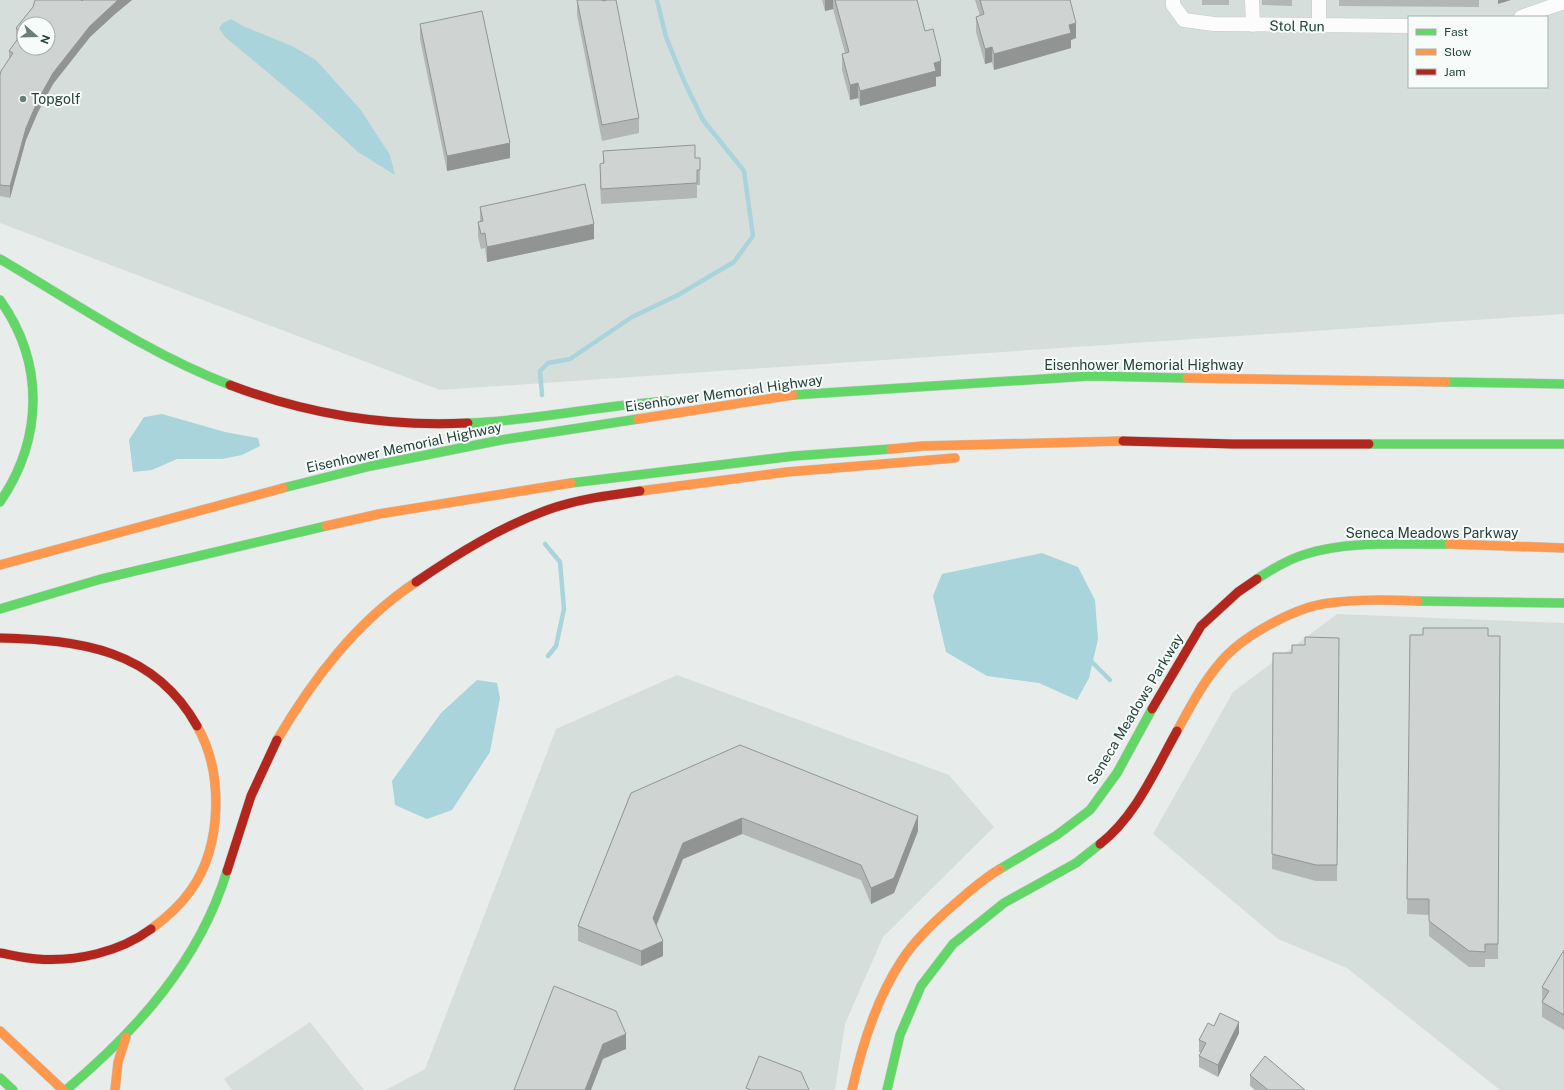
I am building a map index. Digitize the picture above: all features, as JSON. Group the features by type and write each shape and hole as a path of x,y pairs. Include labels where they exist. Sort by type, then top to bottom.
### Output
{"main road":[{"path":"0,259 154,350 201,374 245,392 294,407 384,422 426,426 500,422 636,403 682,400"},
{"path":"0,300 19,330 28,356 32,382 34,412 30,438 23,460 12,483 0,502"},
{"name":"Eisenhower Memorial Highway","path":"0,565 268,492 371,466 501,440 790,395 1090,376 1564,384"},
{"path":"698,400 790,395"},
{"path":"987,454 1106,440"},
{"path":"0,609 101,579 379,514 513,491 643,473 794,456 923,446 1106,440 1233,444 1564,444"},
{"path":"0,1031 64,1090 95,1066 128,1032 166,991 188,960 203,933 216,904 256,784 274,745 293,712 323,669 356,632 393,598 432,569 511,526 552,509 596,499 644,490 796,472 963,457"},
{"name":"Seneca Meadows Parkway","path":"852,1090 858,1063 874,1012 902,959 936,920 986,877 1057,835 1090,810 1117,773 1168,680 1201,626 1238,592 1273,569 1306,554 1347,546 1455,544 1564,548"},
{"path":"886,1090 900,1035 921,986 953,944 1004,903 1076,863 1113,834 1136,806 1188,711 1219,663 1253,633 1290,615 1328,603 1374,600 1564,603"},
{"path":"0,638 40,639 82,644 116,654 142,666 168,687 190,712 206,742 212,762 217,803 214,833 206,860 193,885 172,914 149,932 111,951 80,958 44,960 0,953"},
{"path":"115,1090 118,1062 128,1032"},
{"path":"0,1078 13,1090"}],"street":[{"name":"Stol Run","path":"1173,0 1173,6 1184,20 1214,24 1408,26"},
{"path":"1252,0 1253,25"},
{"path":"1319,0 1320,26"},
{"path":"1523,16 1564,2"}],"shaded area":[{"path":"0,0 1564,0 1564,314 440,390 0,223"},
{"path":"1337,614 1564,623 1564,1090 1500,1090 1347,968 1278,939 1153,834 1233,692"},
{"path":"677,675 949,775 994,827 883,937 845,1024 835,1090 386,1090 425,1069 556,729"},
{"path":"310,1022 364,1090 232,1090 224,1079"}],"water":[{"path":"231,19 243,26 292,46 316,60 360,109 390,155 395,175 358,152 309,107 224,36 219,28 223,23"},
{"path":"162,414 225,432 258,438 260,446 242,455 222,459 177,459 152,470 133,472 129,440 144,417"},
{"path":"1042,553 1078,567 1095,600 1098,639 1089,678 1077,700 1039,683 987,676 946,652 933,596 942,574"},
{"path":"477,680 497,683 500,698 490,752 452,810 427,819 395,805 392,781 441,713"}],"building":[{"name":"Topgolf","path":"35,0 118,0 90,26 53,73 38,100 26,128 10,186 0,185 0,75 13,53 9,51 16,41 16,56 56,56 56,16 26,16 33,7"},
{"path":"577,0 616,0 639,118 602,125"},
{"path":"835,0 917,0 925,31 933,29 941,61 934,63 936,71 860,91 858,83 850,85 842,54 849,52"},
{"path":"980,0 1070,0 1076,23 1069,25 1071,33 994,54 992,47 985,49 976,17 984,14"},
{"path":"482,11 510,143 447,156 420,24"},
{"path":"695,145 695,158 700,158 700,170 697,170 697,183 601,189 600,164 604,163 603,151"},
{"path":"585,184 594,224 487,247 485,233 481,234 478,222 483,221 480,207"},
{"path":"1423,628 1488,628 1488,636 1500,636 1498,944 1485,944 1485,952 1469,951 1429,921 1429,899 1407,899 1410,635 1423,635"},
{"path":"1305,637 1339,638 1337,865 1316,865 1272,854 1273,653 1292,653 1292,645 1305,645"},
{"path":"740,745 918,816 894,878 871,888 861,865 742,818 683,843 653,918 663,941 641,951 578,926 631,793"},
{"path":"1564,950 1564,1015 1542,1002 1549,991 1542,987"},
{"path":"554,986 616,1011 626,1034 603,1044 585,1090 514,1090"},
{"path":"1220,1013 1239,1022 1218,1065 1199,1056 1206,1043 1199,1040 1208,1023 1214,1026"},
{"path":"759,1056 801,1072 809,1090 751,1090 746,1088"},
{"path":"1265,1056 1305,1090 1268,1090 1250,1075"}],"waterway":[{"path":"542,395 540,371 548,363 570,359 632,317 678,295 734,262 753,236 744,171 703,120 684,81 666,37 657,0"},
{"path":"545,544 560,562 564,609 556,646 548,656"},
{"path":"1093,663 1110,680"}],"traffic: fast":[{"path":"0,259 141,343 230,385"},
{"path":"0,300 15,324 25,349 31,375 33,401 31,427 24,453 14,478 0,502"},
{"path":"793,395 1090,376 1187,378"},
{"path":"1446,382 1564,384"},
{"path":"468,423 493,422 669,401"},
{"path":"283,488 371,466 501,440 638,419"},
{"path":"1369,444 1564,444"},
{"path":"571,483 794,456 891,449"},
{"path":"0,609 101,579 326,526"},
{"path":"1257,579 1293,559 1323,550 1376,544 1449,544"},
{"path":"1418,601 1564,603"},
{"path":"1000,869 1057,835 1090,810 1117,773 1152,709"},
{"path":"887,1090 900,1035 921,986 953,944 1004,903 1076,863 1100,844"},
{"path":"66,1090 117,1043 163,992 200,935 215,904 227,871"},
{"path":"0,1078 13,1090"}],"traffic: slow":[{"path":"1187,378 1446,382"},
{"path":"638,419 793,395"},
{"path":"891,449 923,446 1123,441"},
{"path":"640,491 787,472 955,458"},
{"path":"326,526 379,514 571,483"},
{"path":"0,565 283,488"},
{"path":"1449,544 1564,548"},
{"path":"277,740 305,695 355,633 394,598 416,582"},
{"path":"1177,731 1201,688 1219,664 1240,644 1269,625 1300,610 1329,603 1363,600 1418,601"},
{"path":"151,929 162,921 191,890 201,872 209,852 214,831 216,809 212,765 206,745 197,726"},
{"path":"852,1090 865,1039 877,1006 902,960 920,936 949,908 988,876 1000,869"},
{"path":"0,1031 63,1090"},
{"path":"115,1090 118,1062 126,1037"}],"traffic: jam":[{"path":"230,385 288,404 347,416 407,423 468,423"},
{"path":"1123,441 1233,444 1369,444"},
{"path":"416,582 480,541 532,516 550,509 583,500 640,491"},
{"path":"1152,709 1201,626 1238,592 1257,579"},
{"path":"0,638 30,639 86,646 112,654 137,665 159,680 179,700 197,726"},
{"path":"1100,844 1113,833 1144,792 1177,731"},
{"path":"227,871 251,796 277,740"},
{"path":"0,953 52,960 82,957 97,954 126,944 151,929"}],"place":[{"name":"Topgolf","path":"23,99"}]}
